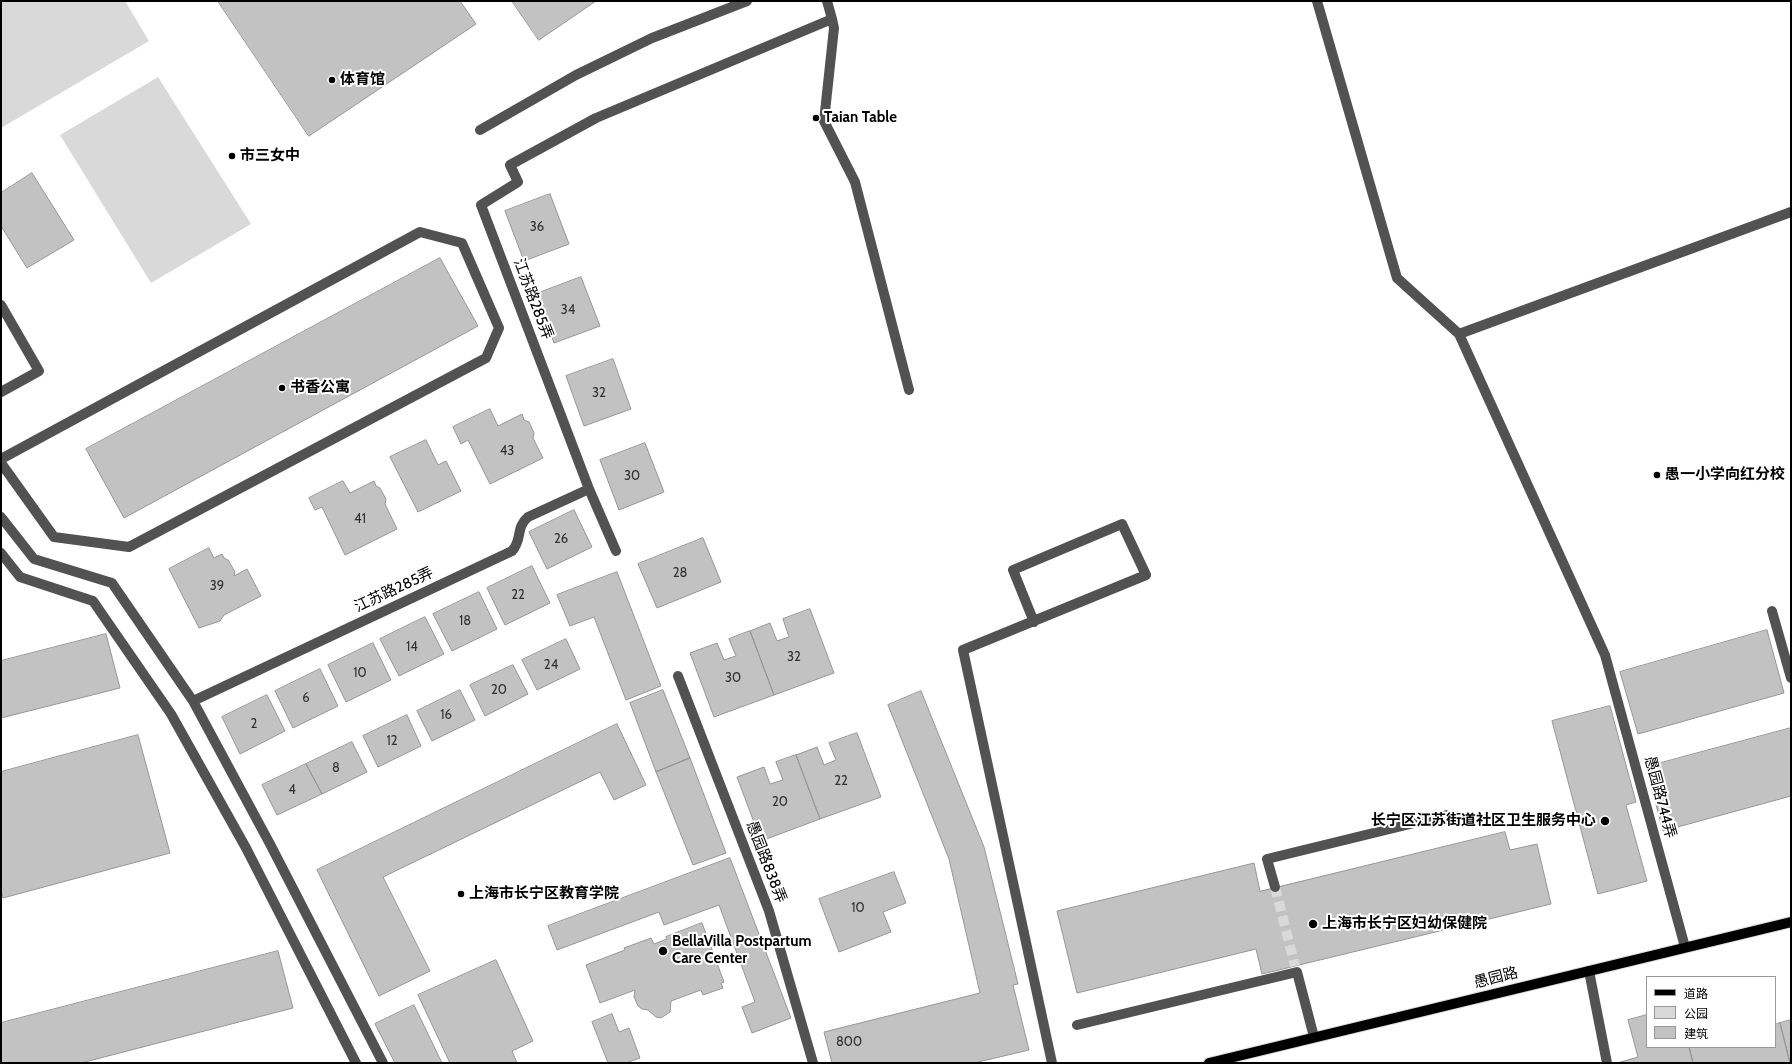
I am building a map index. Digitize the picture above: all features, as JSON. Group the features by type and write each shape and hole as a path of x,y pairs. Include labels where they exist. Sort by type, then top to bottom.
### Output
{"main road":[{"name":"愚园路","path":"1208,1063 1791,922"}],"lane":[{"path":"480,130 576,75 652,38 747,1"},
{"path":"827,1 834,28 824,121 855,182 910,390"},
{"path":"1317,1 1397,278 1459,334 1791,212"},
{"name":"江苏路285弄","path":"616,550 589,489 481,205 518,182 510,165 596,118 832,19"},
{"path":"1,459 420,232 462,243 499,328 486,358 129,547 54,537 1,463"},
{"path":"1,305 39,371 1,392"},
{"name":"愚园路744弄","path":"1459,334 1605,655 1685,948"},
{"name":"江苏路285弄","path":"193,701 512,550 518,544 521,522 528,517 589,489"},
{"path":"1,517 34,559 112,583 193,701 270,844 383,1063"},
{"path":"1034,622 1013,570 1122,524 1146,575 1034,622 963,650 1052,1063"},
{"path":"1,553 20,577 93,600 171,714 246,848 356,1063"},
{"path":"1772,611 1791,678"},
{"name":"愚园路838弄","path":"678,676 769,911 813,1063"},
{"path":"1275,887 1267,859 1447,815"},
{"path":"1077,1025 1296,969 1314,1038"},
{"path":"1590,971 1607,1063"}],"green space":[{"path":"1,1 125,1 149,41 1,128"},
{"path":"158,77 251,224 151,283 60,135"}],"building":[{"name":"体育馆","path":"218,1 460,1 476,24 309,136"},
{"path":"512,1 596,1 539,40"},
{"path":"32,173 74,240 27,268 1,226 1,193"},
{"path":"550,194 569,244 524,261 505,211"},
{"name":"书香公寓","path":"440,258 478,326 124,518 86,449"},
{"path":"581,277 600,326 554,343 536,294"},
{"path":"613,359 631,409 584,426 566,376"},
{"path":"490,409 498,426 522,414 524,420 529,422 534,433 533,438 543,458 490,484 468,440 461,444 453,427"},
{"path":"426,440 438,465 446,461 461,491 418,512 390,457"},
{"path":"645,443 664,492 619,510 600,460"},
{"path":"343,481 350,493 374,481 386,499 385,504 397,529 345,555 322,507 315,510 309,498"},
{"path":"574,510 592,547 547,569 529,532"},
{"path":"703,538 721,582 657,608 638,564"},
{"path":"209,548 214,558 222,554 224,558 228,560 235,572 234,576 247,569 261,596 224,615 220,621 199,628 169,569"},
{"path":"532,566 550,603 505,625 487,588"},
{"path":"617,572 661,686 626,700 594,617 570,626 557,595"},
{"path":"479,592 497,629 452,651 433,614"},
{"path":"810,609 834,673 774,695 750,631 770,623 777,641 789,637 783,619"},
{"path":"425,617 444,654 399,676 380,639"},
{"path":"1767,630 1784,693 1638,734 1620,672"},
{"path":"750,631 774,695 714,717 690,653 717,643 724,660 736,656 729,639"},
{"path":"106,634 120,688 1,718 1,661"},
{"path":"566,639 580,669 537,690 522,660"},
{"path":"373,643 391,680 346,702 328,665"},
{"path":"513,665 528,694 485,716 470,685"},
{"path":"320,669 338,706 293,728 275,691"},
{"path":"460,690 475,720 432,741 417,711"},
{"path":"663,690 690,758 656,772 630,703"},
{"path":"921,691 984,847 1018,984 1013,985 1029,1050 974,1063 832,1063 824,1032 980,993 949,859 888,705"},
{"path":"267,695 285,731 240,754 222,717"},
{"path":"1610,706 1636,802 1626,805 1647,881 1598,894 1552,721"},
{"path":"407,715 421,746 378,767 363,736"},
{"path":"617,724 646,785 614,800 600,772 383,877 430,971 379,996 317,870"},
{"path":"1791,728 1791,796 1663,831 1646,767"},
{"path":"857,733 881,797 820,819 796,755 817,747 824,765 836,760 829,743"},
{"path":"138,735 170,853 3,898 1,890 1,772"},
{"path":"352,742 367,772 322,794 306,764"},
{"path":"796,755 820,819 761,841 737,777 764,767 770,784 783,780 776,762"},
{"path":"690,758 726,853 693,865 656,772"},
{"path":"306,764 322,794 277,815 262,785"},
{"path":"1505,832 1510,850 1537,844 1551,904 1262,974 1256,949 1077,993 1057,911 1254,863 1260,891"},
{"path":"730,858 791,1018 752,1033 742,1007 755,1002 719,905 664,925 659,912 557,950 548,926"},
{"path":"894,872 906,903 883,912 891,932 839,952 819,899"},
{"path":"702,923 724,982 721,983 723,988 703,995 701,990 671,1001 670,1012 661,1018 656,1017 648,1010 642,1009 638,1006 634,997 635,990 600,1003 586,965 651,938 654,944 667,939 666,937"},
{"path":"278,951 293,1008 81,1063 1,1063 1,1023"},
{"path":"496,960 533,1041 512,1051 517,1063 450,1063 418,995"},
{"path":"414,1005 442,1063 395,1063 375,1024"},
{"path":"612,1014 619,1032 629,1028 640,1058 626,1063 608,1063 592,1022"},
{"path":"1646,1015 1646,1048 1689,1048 1693,1063 1617,1063 1638,1057 1628,1020"},
{"path":"1791,1020 1791,1063 1790,1063 1780,1023"},
{"path":"1780,1023 1790,1063 1693,1063 1689,1048 1776,1048 1776,1025"}],"tunnel":[{"path":"1275,887 1295,966"}],"place":[{"name":"体育馆","path":"332,80"},
{"name":"Taian Table","path":"816,118"},
{"name":"市三女中","path":"232,156"},
{"name":"书香公寓","path":"282,388"},
{"name":"愚一小学向红分校","path":"1657,475"},
{"name":"长宁区江苏街道社区卫生服务中心","path":"1605,821"},
{"name":"上海市长宁区教育学院","path":"461,894"},
{"name":"上海市长宁区妇幼保健院","path":"1313,924"},
{"name":"BellaVilla Postpartum Care Center","path":"663,951"}]}
